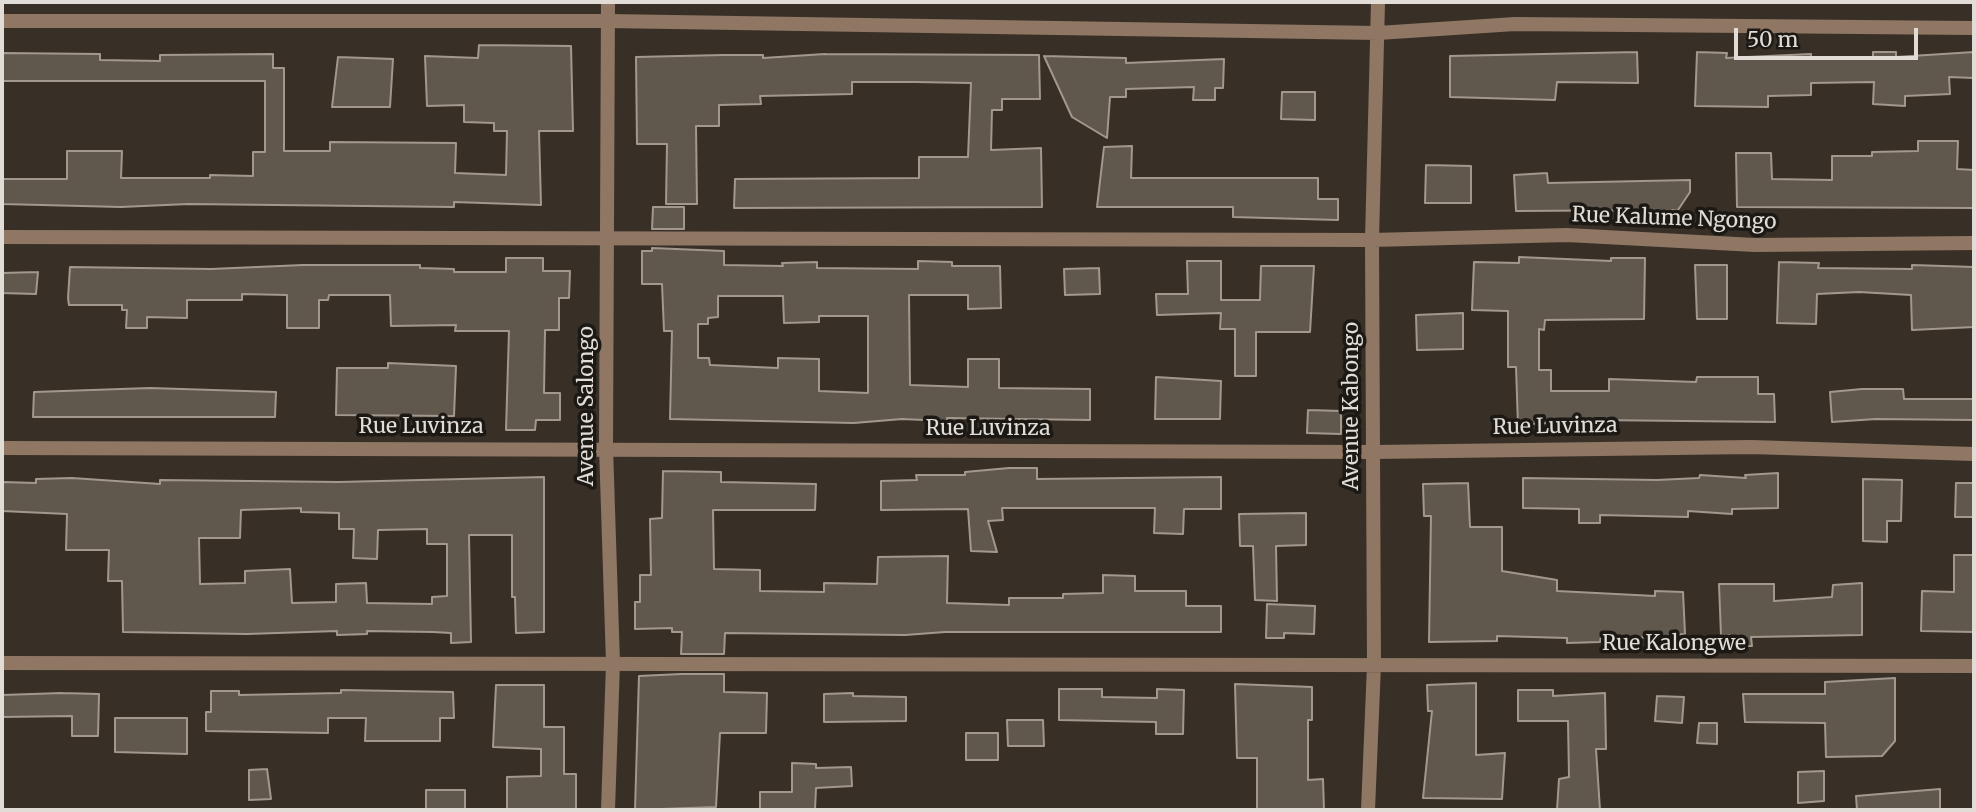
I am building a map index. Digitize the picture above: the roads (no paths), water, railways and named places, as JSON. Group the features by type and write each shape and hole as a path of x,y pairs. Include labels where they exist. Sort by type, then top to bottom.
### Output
{"street":[{"name":"Avenue Salongo","path":"608,2 607,447 613,663 608,810"},
{"name":"Avenue Kabongo","path":"1368,810 1374,665 1372,240 1378,2"},
{"path":"2,21 608,22 1378,33 1515,24 1974,28"},
{"name":"Rue Kalume Ngongo","path":"2,237 1372,240 1567,235 1755,245 1974,243"},
{"name":"Rue Luvinza","path":"2,448 607,447 1374,452 1751,447 1974,454"},
{"name":"Rue Kalongwe","path":"2,663 1974,666"}]}
